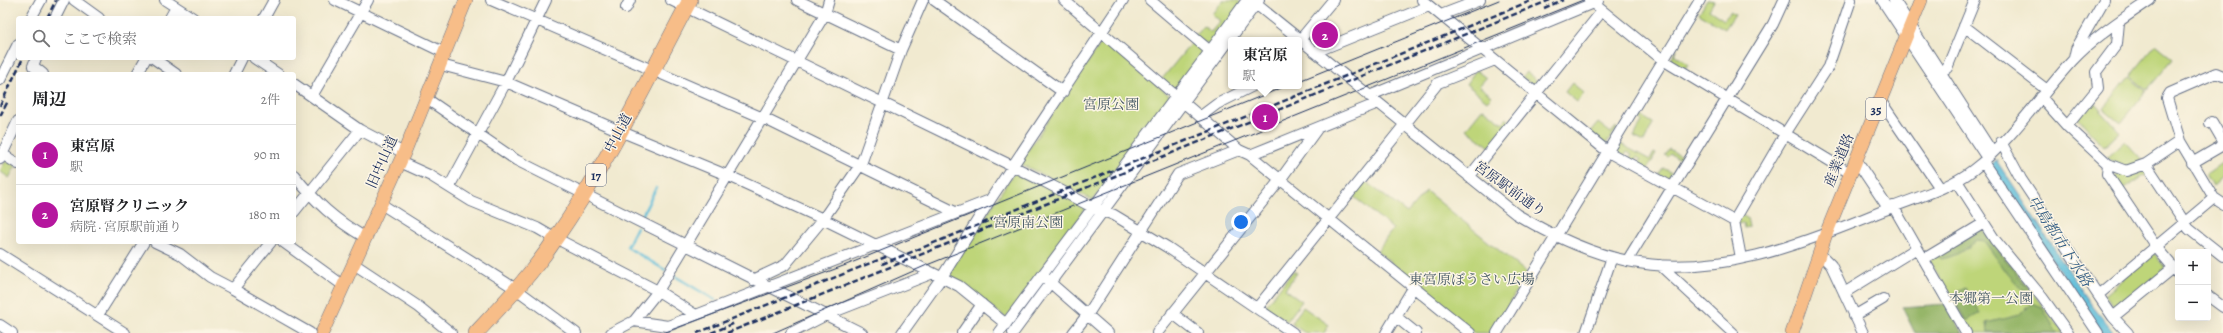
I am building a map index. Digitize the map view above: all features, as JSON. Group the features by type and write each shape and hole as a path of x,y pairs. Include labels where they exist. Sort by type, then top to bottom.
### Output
{"highway":[{"name":"中山道","path":"488,333 559,240 588,196 692,5"},
{"name":"中山道","path":"476,333 520,292"}],"main road":[{"name":"旧中山道","path":"324,332 427,100 466,0"},
{"name":"産業道路","path":"1792,333 1826,234 1921,0"}],"street":[{"path":"32,16 41,0"},
{"path":"56,16 64,0"},
{"path":"74,0 96,16"},
{"path":"265,16 274,0"},
{"path":"335,0 362,12 443,59 506,82 729,176 823,218 960,286 1006,324"},
{"path":"312,96 368,0"},
{"path":"491,0 763,118 861,164 957,213"},
{"path":"449,187 506,82 546,0"},
{"path":"671,0 692,5 796,61 1012,166 1140,231 1258,308 1293,333"},
{"path":"797,0 901,50"},
{"path":"611,333 634,321 658,291 729,176 825,14 829,0"},
{"path":"754,280 785,265 823,218 861,164 901,50 923,0"},
{"path":"934,0 1063,92"},
{"path":"1064,0 1101,34 1180,98 1239,150 1250,156 1470,333"},
{"path":"902,333 938,275 1063,92 1123,0"},
{"path":"1150,0 1210,51"},
{"path":"1302,38 1333,0"},
{"path":"1441,16 1480,0"},
{"path":"1497,333 1700,0"},
{"path":"1627,261 1773,24 1784,0"},
{"path":"1741,258 1734,220 1785,134 1828,67 1851,0"},
{"path":"1882,0 1942,71 1987,158"},
{"path":"1894,0 1908,31 2098,333"},
{"path":"1942,71 1947,68 1975,0"},
{"path":"2073,60 2076,49 2104,0"},
{"path":"2073,60 2119,22 2150,0"},
{"path":"1180,98 1210,51 1254,1"},
{"path":"999,333 1046,278 1254,1"},
{"name":"宮原駅前通り","path":"1254,1 1296,37"},
{"path":"1369,96 1594,1 1602,11 1663,60 1850,173"},
{"path":"170,2 170,16"},
{"path":"170,2 190,16"},
{"path":"1316,52 1426,3 1495,60 1538,93 1608,152 1734,220"},
{"path":"1469,178 1602,11"},
{"path":"2067,126 2098,88 2096,72 2117,44 2119,22"},
{"path":"1964,26 2044,93 2067,126 2108,164 2126,171 2146,164 2180,141"},
{"name":"宮原駅前通り","path":"1302,42 1469,178 1516,214 1557,236 1612,257 1627,261 1660,265 1690,264 1741,258 1826,234 1957,181 1987,158 2073,60"},
{"path":"0,80 16,48"},
{"path":"35,60 33,66 39,72"},
{"path":"138,72 145,60"},
{"path":"156,60 173,72"},
{"path":"235,72 241,60"},
{"path":"257,60 275,72"},
{"path":"1258,308 1438,82 1495,60"},
{"path":"2223,76 2216,73 2170,93 2167,98 2180,141 2214,198 2223,204"},
{"path":"296,85 402,158 471,201 537,228 658,291 694,314"},
{"path":"1201,116 1218,104 1247,89"},
{"path":"427,100 516,160 862,333"},
{"path":"1880,100 1940,188"},
{"path":"1250,156 1378,103"},
{"path":"2210,123 2212,122 2223,141"},
{"path":"16,125 1,157 16,163"},
{"path":"1156,333 1206,274 1280,180 1317,129"},
{"path":"296,209 360,130"},
{"path":"2001,142 2021,179 2098,295 2113,317 2128,333"},
{"path":"2192,163 2223,145"},
{"path":"1073,333 1088,314 1178,174 1239,150"},
{"path":"1856,160 1891,207 1924,259 1966,333"},
{"path":"2108,164 2107,174 2156,247 2175,271 2113,317"},
{"path":"2146,164 2189,229 2223,256"},
{"path":"296,178 308,193 332,217 366,238"},
{"path":"1957,181 2005,254 2042,297 2068,333"},
{"path":"2098,295 2214,198"},
{"path":"634,321 668,326 694,314 771,287 990,200"},
{"path":"381,204 520,292 576,333"},
{"path":"1924,259 1984,223"},
{"path":"98,315 143,244"},
{"path":"159,244 180,254 210,277 310,333"},
{"path":"233,289 269,244"},
{"path":"286,244 344,286"},
{"path":"1844,293 1917,248"},
{"path":"1819,253 1831,265 1863,333"},
{"path":"1586,333 1612,257"},
{"path":"2,259 98,315 125,333"},
{"path":"354,264 419,308 451,333"},
{"path":"1684,288 1681,274 1690,264"},
{"path":"1660,265 1723,329 1733,333"},
{"path":"790,333 826,315 938,275"},
{"path":"1046,278 1108,333"},
{"path":"1013,333 1046,278"},
{"path":"1386,333 1413,288"},
{"path":"2211,298 2223,307"},
{"path":"1854,316 1883,299"},
{"path":"962,333 982,304"},
{"path":"1172,313 1198,333"},
{"path":"1395,316 1416,333"},
{"path":"0,325 12,333"}],"green space":[{"path":"1223,0 1237,0 1242,4 1211,46 1194,37 1203,26 1211,32 1220,21 1212,14"},
{"path":"1707,0 1714,1 1709,10 1724,20 1730,11 1735,14 1725,29 1699,14"},
{"name":"宮原公園","path":"1103,40 1170,96 1093,200 1019,163"},
{"path":"1193,41 1204,50 1204,54 1178,90 1174,90 1162,79"},
{"path":"2156,45 2173,59 2147,90 2130,76"},
{"path":"1677,49 1675,55 1688,64 1684,70 1673,63 1671,59"},
{"path":"1476,70 1486,78 1479,86 1492,96 1487,101 1466,84"},
{"path":"1526,72 1540,83 1537,87 1522,77"},
{"path":"2129,77 2146,91 2120,123 2103,109"},
{"path":"1572,83 1584,93 1577,102 1565,92"},
{"path":"2094,103 2120,132 2104,147 2078,118"},
{"path":"1483,108 1503,123 1507,118 1510,122 1490,147 1466,129"},
{"path":"1641,116 1653,123 1644,142 1634,137 1642,121 1640,118"},
{"path":"1598,123 1611,133 1616,127 1617,129 1605,145 1590,133"},
{"path":"2125,141 2143,161 2134,165 2120,165 2107,157"},
{"path":"1619,143 1650,160 1654,153 1656,154 1647,170 1638,165 1641,160 1637,157 1634,162 1629,159 1632,154 1627,152 1624,157 1615,150"},
{"path":"1686,148 1691,151 1684,162 1671,154 1668,157 1665,155 1669,149 1681,156"},
{"path":"7,161 16,166 9,178 0,171"},
{"path":"2223,162 2223,177 2213,186 2206,174"},
{"path":"1680,165 1673,180 1670,181 1659,175 1663,168 1674,174"},
{"path":"2144,170 2149,173 2123,189 2115,176 2117,172 2125,173"},
{"name":"宮原南公園","path":"1015,171 1087,207 1006,318 948,274"},
{"name":"東宮原ぼうさい広場","path":"1365,181 1407,213 1426,191 1527,273 1492,333 1474,333 1377,251 1393,229 1353,196"},
{"path":"1741,215 1747,218 1749,227 1744,228 1743,223 1737,224"},
{"name":"本郷第一公園","path":"1983,227 2064,333 1971,333 1929,259"},
{"path":"1982,229 2028,289 2025,292 2008,274 1984,241 1977,240 1960,252 1946,258 1941,259 1937,255"},
{"path":"2154,253 2165,268 2164,271 2116,311 2105,295"},
{"path":"1293,271 1297,273 1285,289 1302,301 1287,321 1267,308 1266,305"},
{"path":"1965,288 1980,313 1966,321 1952,295"},
{"path":"2033,303 2042,307 2057,333 1987,332 1986,323 2019,315"},
{"path":"1946,304 1963,333 1915,333 1902,307"},
{"path":"1303,307 1329,325 1324,333 1305,333 1293,325 1292,322"}],"water":[{"path":"1996,160 2091,304 2114,333 2101,333 1990,166"}],"waterway":[{"path":"642,216 656,188"},
{"path":"637,227 627,247 665,270"},
{"path":"673,275 715,300"}],"tram line":[{"path":"1302,80 1499,0"},
{"path":"773,333 927,265 1583,0"},
{"path":"663,333 846,265 1279,89"}],"railway":[{"path":"48,16 56,0"},
{"path":"882,264 1533,0"},
{"path":"727,333 1550,0"},
{"path":"1544,8 1563,0"},
{"path":"16,72 22,60"},
{"path":"0,106 16,73"},
{"path":"0,116 8,101"},
{"path":"697,333 888,256"},
{"path":"711,333 735,323"}],"place":[{"name":"宮原腎クリニック","path":"1325,35"},
{"name":"東宮原","path":"1265,117"}],"water label":[{"name":"中島都市下水路","path":"2060,241"}]}
